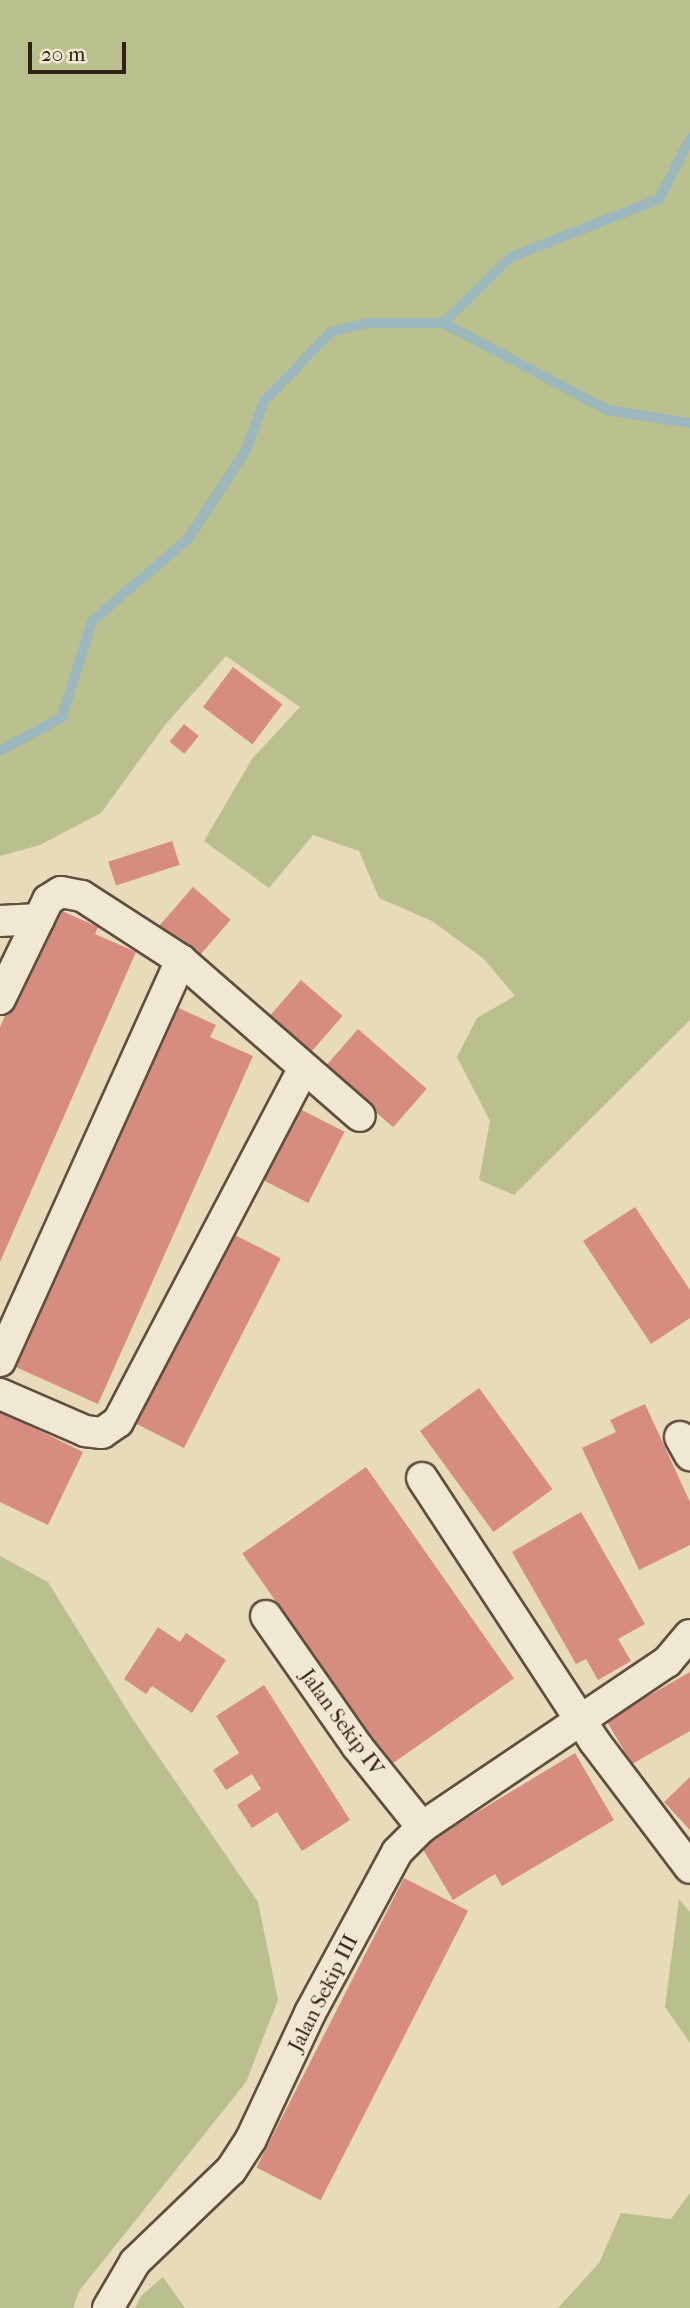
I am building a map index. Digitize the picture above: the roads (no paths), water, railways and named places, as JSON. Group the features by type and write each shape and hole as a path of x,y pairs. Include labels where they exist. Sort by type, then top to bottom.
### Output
{"street":[{"path":"0,999 48,900 61,892 82,896 181,960 360,1116"},
{"path":"0,921 39,919"},
{"path":"0,1361 181,960"},
{"path":"0,1394 85,1431 102,1433 118,1422 304,1068"},
{"path":"422,1478 583,1723 690,1868"},
{"name":"Jalan Sekip IV","path":"266,1616 357,1746 422,1827"},
{"name":"Jalan Sekip III","path":"108,2308 135,2262 231,2170 397,1852 422,1827 583,1723 667,1662 690,1635"}],"waterway":[{"path":"443,323 511,257 659,199 690,139"},
{"path":"0,751 62,717 92,621 188,539 246,450 264,401 331,332 368,323 443,323 607,410 690,423"}]}
